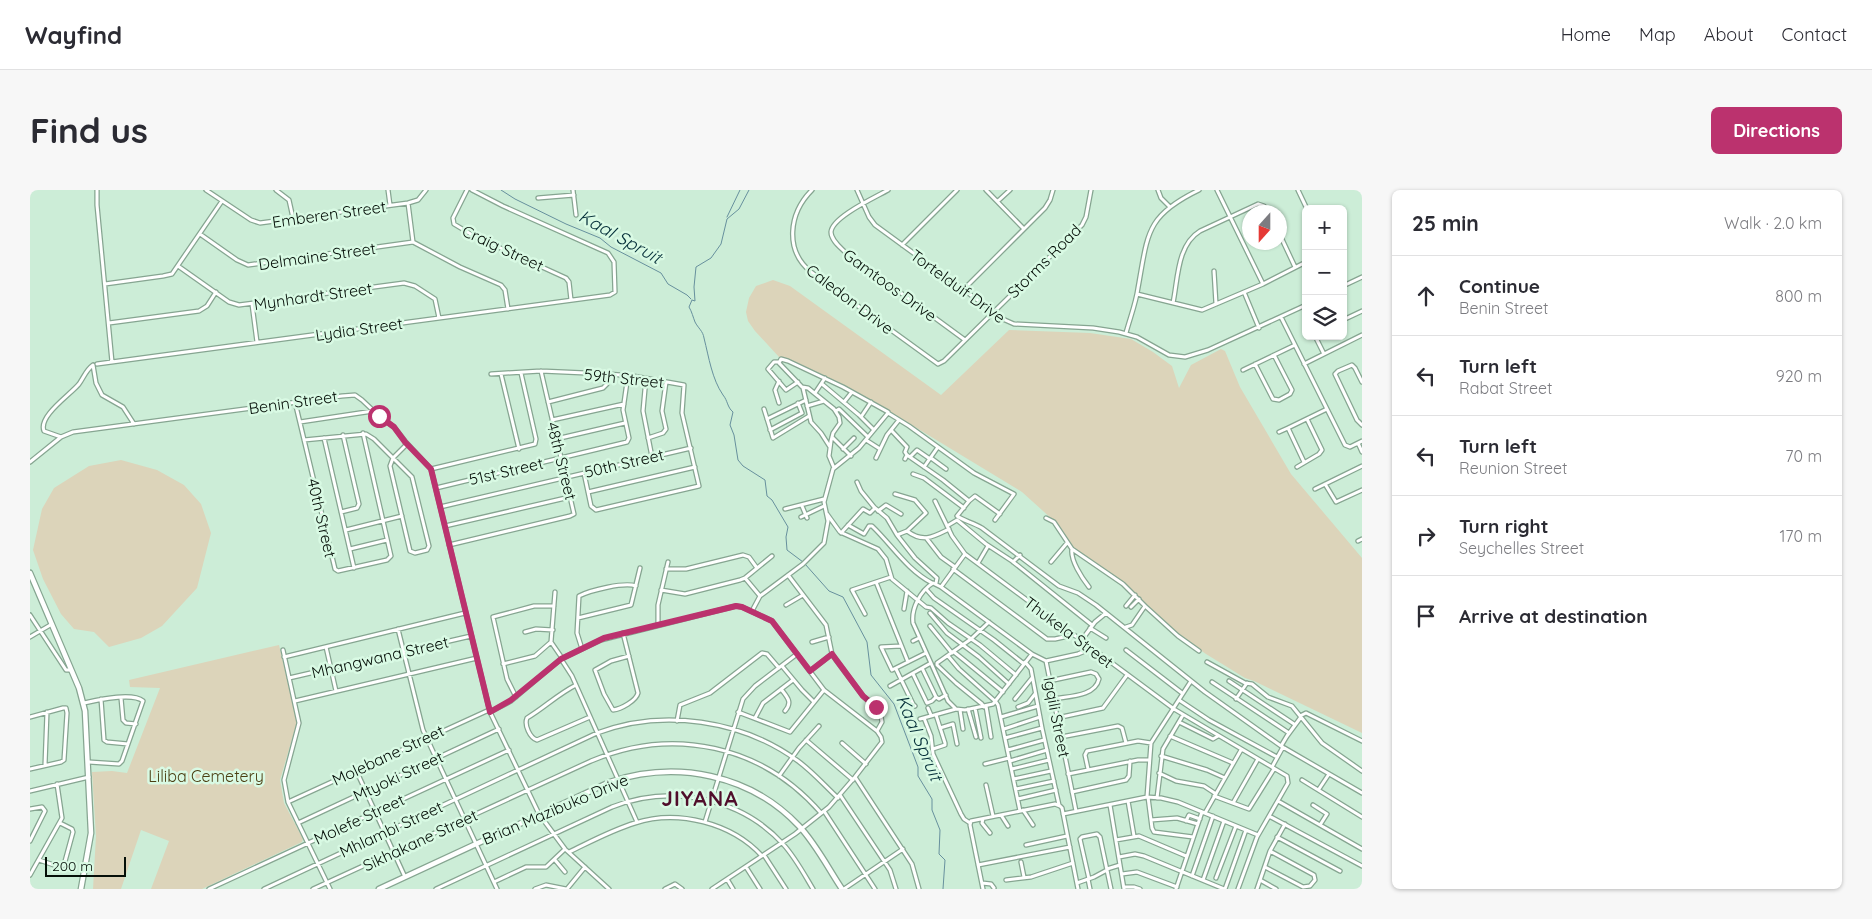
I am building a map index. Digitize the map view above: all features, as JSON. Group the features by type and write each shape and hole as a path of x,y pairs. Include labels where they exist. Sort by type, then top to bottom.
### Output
{"street":[{"path":"97,190 112,362"},
{"name":"Emberen Street","path":"206,190 255,222 408,203 418,200 426,190"},
{"path":"276,190 289,200 293,218"},
{"path":"388,190 390,205"},
{"name":"Craig Street","path":"467,190 453,218 454,224 474,236 566,278 570,282 571,300"},
{"name":"Lydia Street","path":"96,365 614,294 616,289 613,258 608,253 472,190"},
{"path":"573,190 576,214"},
{"name":"Caledon Drive","path":"812,190 799,209 792,230 796,248 803,264 811,272 938,364"},
{"name":"Tortelduif Drive","path":"857,190 873,223 963,290 1014,324 1094,328 1126,333 1173,356 1182,357 1196,355 1259,328"},
{"name":"Gamtoos Drive","path":"888,190 845,215 833,227 832,234 838,245 965,340"},
{"path":"902,245 957,190"},
{"path":"986,190 1024,229"},
{"path":"998,201 1010,190"},
{"path":"963,290 1048,205 1053,190"},
{"name":"Storms Road","path":"938,364 944,361 1082,225 1086,217 1091,190"},
{"path":"1158,190 1161,198 1169,206"},
{"path":"1126,333 1137,294 1149,234 1157,220 1169,206 1199,190"},
{"path":"1217,190 1263,284"},
{"path":"1298,190 1305,205"},
{"path":"538,198 574,195"},
{"path":"105,284 172,274 222,201"},
{"path":"408,203 413,242 501,286 505,290 508,309"},
{"path":"1174,303 1182,254 1187,243 1195,234 1242,212"},
{"name":"Delmaine Street","path":"200,234 237,260 248,265 413,242"},
{"path":"1287,250 1295,267"},
{"path":"1137,294 1198,310 1263,284 1302,264"},
{"name":"Mynhardt Street","path":"178,266 236,305 407,283 435,299 439,318"},
{"path":"1214,271 1216,304"},
{"path":"1347,283 1362,277"},
{"path":"109,322 199,311 208,306 216,292"},
{"path":"1244,292 1259,328 1302,307"},
{"path":"252,304 257,342"},
{"path":"1347,318 1362,311"},
{"path":"1281,317 1346,446 1350,447 1362,441"},
{"path":"1304,364 1362,335"},
{"path":"1317,340 1324,354"},
{"path":"1243,370 1295,345"},
{"path":"1255,364 1273,399 1279,400 1290,394 1292,390 1274,355"},
{"path":"798,382 787,391 768,369 774,362 779,362 783,359 852,392 931,440 974,473 1014,494 995,520"},
{"path":"779,362 782,369 803,388 813,426 830,448"},
{"path":"62,437 44,431 43,427 46,420 52,410 80,382 86,371 96,365 96,383 102,395 123,407 134,424"},
{"path":"1360,424 1335,375 1338,371 1349,365 1354,367 1362,382"},
{"name":"59th Street","path":"492,374 540,371 628,375 685,386 682,413 700,485 596,510 592,508 588,492"},
{"name":"48th Street","path":"449,545 570,516 574,512 540,371"},
{"path":"431,469 534,445 536,440 521,373"},
{"path":"501,374 518,449"},
{"path":"548,402 602,388 607,384 608,374"},
{"name":"51st Street","path":"436,488 627,442 629,438 625,423 624,404 628,375"},
{"path":"646,378 643,411 652,457"},
{"path":"815,394 824,378"},
{"path":"779,381 775,390 779,403"},
{"path":"648,438 661,434 666,429 662,411 666,382"},
{"path":"822,384 874,430"},
{"path":"803,388 807,387 836,411 840,422 832,437 829,456 834,468"},
{"path":"844,402 852,392"},
{"name":"Benin Street","path":"30,462 62,437 73,432 355,395 394,427 431,469 490,711 539,814 553,835 609,889"},
{"path":"767,419 806,400"},
{"path":"808,406 824,401"},
{"name":"40th Street","path":"295,402 335,569 339,572 390,559 391,554 363,433"},
{"path":"861,417 871,402"},
{"path":"770,430 802,413 798,403"},
{"path":"552,420 624,404"},
{"path":"764,409 773,438 810,416"},
{"path":"836,411 839,409 867,439 880,449"},
{"path":"1280,432 1288,430 1327,409"},
{"path":"300,422 373,411"},
{"path":"888,413 851,456 834,468 824,499 827,514 836,529 878,549 886,559 891,577 907,591 919,599 926,607 931,608 988,651 1016,675"},
{"path":"1297,467 1319,454 1322,450 1307,419"},
{"path":"876,458 891,430 899,420"},
{"path":"556,439 625,423"},
{"path":"891,430 907,447 905,452 907,457 924,467 969,501"},
{"path":"1288,430 1304,462"},
{"path":"304,440 363,433 371,436 393,458 413,480 429,546 426,551 415,554 411,552 390,466 393,458 407,444"},
{"path":"341,512 357,508 359,504 343,435"},
{"path":"832,437 851,456"},
{"path":"324,438 354,568"},
{"path":"843,449 854,438"},
{"path":"1358,444 1362,452"},
{"path":"924,467 938,447"},
{"name":"50th Street","path":"440,507 691,448"},
{"path":"907,457 917,450 946,469"},
{"path":"1315,489 1362,466"},
{"path":"584,473 588,492 695,467"},
{"path":"914,474 924,478 964,508"},
{"path":"858,482 861,491 888,520 896,534 918,561 937,578 919,599 914,608 913,618 919,638 946,695 950,703 958,709 963,729"},
{"path":"1325,484 1333,500 1336,502 1362,490"},
{"path":"895,494 915,500 926,513 908,531 896,534"},
{"path":"1000,514 976,496 969,501 957,516 972,522 1020,555 1060,586 1078,593 1191,681 1282,746 1362,793"},
{"path":"445,526 570,497"},
{"path":"785,509 824,499"},
{"name":"Thukela Street","path":"935,501 948,528 965,554 1174,709 1286,775 1289,779 1277,801"},
{"path":"842,533 863,509 869,513 886,505 901,514"},
{"path":"802,506 805,517 824,506"},
{"path":"712,889 782,843 822,812 839,796 880,746 881,737 877,731 824,690 772,621 752,611 760,596 803,564 824,543 827,514"},
{"path":"346,530 402,516"},
{"path":"1046,518 1054,522 1072,549 1116,578 1178,636 1199,651"},
{"path":"908,531 918,538 927,539 948,528 958,520 988,546 1013,562 1106,638"},
{"path":"848,525 864,534 869,526 872,526 920,577 934,583"},
{"path":"927,539 939,555 954,568 1047,639 1073,635"},
{"path":"350,549 388,540"},
{"path":"1051,562 1067,543"},
{"path":"978,564 988,546"},
{"path":"1072,549 1073,559 1089,587"},
{"path":"941,587 965,554"},
{"path":"666,569 686,569 743,555 749,557 757,568"},
{"path":"1013,562 1020,555"},
{"path":"661,590 685,594 745,578 772,556"},
{"path":"658,625 661,590 668,562"},
{"path":"578,618 629,607 633,602 640,568"},
{"path":"30,573 72,670 84,703 92,833 81,889"},
{"path":"788,575 825,622 832,654 863,696 880,711 883,719 877,731"},
{"path":"865,614 852,590 891,577"},
{"path":"745,578 760,596"},
{"path":"876,582 908,662"},
{"name":"Igqili Street","path":"934,583 1032,654 1046,661 1076,811"},
{"path":"582,648 578,635 579,597 581,594 621,585 630,584 636,586"},
{"path":"926,589 934,598 1031,669 1044,740 1068,836 1077,883 1076,889"},
{"path":"904,609 907,591"},
{"path":"503,664 535,656 551,642 555,592"},
{"path":"786,605 803,595"},
{"path":"1126,606 1135,595"},
{"path":"1131,607 1139,599"},
{"path":"516,697 509,686 492,621 495,615 534,606 554,606"},
{"name":"Molebane Street","path":"288,802 426,737 507,704 562,659 604,638 736,606 752,611"},
{"path":"1125,628 1132,625 1145,606"},
{"path":"284,657 465,613"},
{"path":"930,613 943,630 979,657 1009,684"},
{"path":"1082,641 1091,627 1106,613"},
{"path":"30,615 66,670 72,670"},
{"path":"989,622 971,639 938,662 937,665 985,707 991,737"},
{"path":"30,637 52,624"},
{"path":"930,626 953,653 1003,692"},
{"path":"525,632 536,628 553,630"},
{"path":"398,629 421,723 494,882 496,888 490,889"},
{"path":"623,633 629,656 638,696 622,707 613,710 604,694 595,670 611,661 629,656"},
{"name":"Mhangwana Street","path":"289,678 471,636"},
{"path":"812,642 829,637"},
{"path":"913,641 919,638"},
{"path":"551,642 576,685 637,822"},
{"path":"902,646 891,645 881,647 891,669 896,669 926,653"},
{"path":"326,647 336,690"},
{"path":"1046,661 1078,654 1092,648"},
{"path":"283,650 299,723 284,780 288,802 330,889"},
{"path":"1126,650 1182,693"},
{"path":"677,721 680,705 710,693 762,653 767,654 814,702"},
{"path":"705,822 743,699 747,692 797,654"},
{"path":"810,671 832,654"},
{"path":"1032,654 996,702 985,707 958,709 922,719 931,736 933,754 964,819 971,822 1053,804 1059,805"},
{"path":"948,656 959,669 996,702 1004,729 1018,799 1022,811 1033,825"},
{"path":"295,701 477,658"},
{"path":"890,686 914,674 930,662"},
{"path":"1208,662 1222,672 1245,683 1252,684 1268,697 1292,706 1322,743 1362,771"},
{"path":"922,668 936,698"},
{"path":"896,669 913,704 916,706"},
{"path":"1049,681 1091,672 1096,674 1099,679 1096,686 1088,692 1053,699"},
{"path":"914,674 927,703 946,695"},
{"path":"1057,718 1101,709 1127,675"},
{"path":"1015,699 1032,677"},
{"path":"754,718 761,705 793,680"},
{"path":"1191,681 1151,743 1148,797 1151,820 1155,832 1193,837"},
{"path":"1229,681 1294,724"},
{"path":"1212,682 1289,733"},
{"path":"1236,699 1248,683"},
{"path":"576,685 527,718 526,723 532,738 537,740 590,717"},
{"path":"781,689 789,701 785,711"},
{"path":"738,712 790,732 824,690"},
{"path":"1018,707 1028,703 1035,694"},
{"path":"84,703 101,699 121,698 138,698 144,702 122,761 120,763 89,762"},
{"path":"121,698 123,720 126,723 136,724"},
{"path":"101,699 104,740 128,744"},
{"path":"1179,700 1209,720 1277,757"},
{"path":"1001,717 1038,706"},
{"path":"30,717 63,708 66,708 68,713 65,757 61,762 30,769"},
{"path":"928,708 934,715 940,728 945,745 933,749"},
{"path":"975,708 981,738"},
{"path":"968,709 976,738"},
{"path":"45,765 47,712"},
{"path":"1159,773 1176,781 1204,786 1215,795 1246,809 1250,808 1273,768 1294,724 1305,713 1362,741"},
{"path":"1157,798 1161,756 1164,745 1183,715"},
{"path":"1004,729 1040,717"},
{"name":"Mhlambi Street","path":"264,889 597,733 633,724 677,721 704,722 734,728 769,743 803,764 839,796 894,878 896,889"},
{"path":"1178,722 1213,738 1218,736"},
{"path":"940,728 953,724 957,744"},
{"path":"780,776 806,740 819,726"},
{"path":"1061,737 1118,726 1122,728 1126,743"},
{"path":"1005,738 1042,728"},
{"name":"Mtyoki Street","path":"298,823 499,729"},
{"path":"1170,736 1233,764"},
{"path":"806,740 854,778 914,868 918,889"},
{"path":"1008,750 1044,740"},
{"path":"1088,769 1085,755 1087,752 1140,740 1151,743"},
{"name":"Sikhakane Street","path":"313,889 607,754 644,745 672,743 698,745 726,751 755,762 780,776 822,812 875,889"},
{"path":"842,743 866,764"},
{"name":"Molefe Street","path":"209,889 445,778 509,750"},
{"path":"986,764 1047,750"},
{"path":"1122,874 1137,872 1176,888 1200,819 1241,750"},
{"path":"1161,756 1225,778"},
{"path":"1012,769 1049,760"},
{"path":"1068,774 1130,761 1149,760"},
{"path":"1232,803 1258,760"},
{"path":"1072,792 1126,780 1129,776 1130,761"},
{"path":"356,770 405,877"},
{"name":"Brian Mazibuko Drive","path":"380,889 539,814 618,780 644,773 666,771 698,773 719,777 738,784 767,800 786,814 801,829 843,889"},
{"path":"1014,779 1051,771"},
{"path":"1319,789 1329,774"},
{"path":"30,791 89,777"},
{"path":"1302,780 1362,816"},
{"path":"1016,789 1054,781"},
{"path":"31,872 60,823 63,814 57,784"},
{"path":"986,785 993,816"},
{"path":"1018,799 1056,790"},
{"path":"436,889 628,802 646,797 670,795 688,796 712,801 745,815 782,843 813,889"},
{"path":"1063,814 1148,797 1178,802 1258,835"},
{"path":"1238,889 1258,835 1277,801 1362,849"},
{"path":"1128,802 1134,836"},
{"path":"1110,805 1124,888 1134,887 1140,889"},
{"path":"1313,805 1327,814 1320,825"},
{"path":"30,809 42,806 46,811 30,841"},
{"path":"1001,815 1008,826"},
{"path":"1186,821 1189,816 1200,819"},
{"path":"1192,876 1213,816"},
{"path":"1269,816 1362,866"},
{"path":"494,882 526,867 546,868 567,850 637,822 673,818 705,822 734,835 763,856 786,889"},
{"path":"1151,820 1176,818 1198,824"},
{"path":"983,819 982,823 990,833"},
{"path":"1203,880 1224,821"},
{"path":"971,822 983,889"},
{"path":"39,860 60,867 64,865 73,830 60,823"},
{"path":"1256,889 1270,851 1284,824"},
{"path":"1216,878 1236,826"},
{"path":"1119,857 1141,855 1225,889 1246,830"},
{"path":"1090,889 1080,840 1082,837 1096,834 1100,836 1111,889"},
{"path":"1026,845 1068,836"},
{"path":"1116,840 1134,836 1142,837 1186,856"},
{"path":"1277,837 1340,871"},
{"path":"978,865 1070,847"},
{"path":"843,889 903,849"},
{"path":"1264,867 1303,887 1310,886 1315,880 1314,875 1270,851"},
{"path":"555,860 565,872"},
{"path":"1021,862 1024,878"},
{"path":"1006,880 1024,878 1073,863"},
{"path":"1077,883 1120,865"},
{"path":"535,889 546,885 566,889 585,867"},
{"path":"746,867 760,889"},
{"path":"727,879 733,889"},
{"path":"1260,880 1276,889"},
{"path":"982,883 991,884 994,888"},
{"path":"665,889 675,884 682,889"}],"green space":[{"path":"773,280 790,286 941,395 1009,330 1090,333 1131,339 1172,366 1179,388 1191,365 1221,349 1225,351 1240,387 1291,474 1362,558 1362,733 1245,678 1176,633 1126,584 1066,544 1053,520 1022,492 910,424 861,397 779,357 755,331 748,321 746,312 749,298 756,286"},
{"path":"121,460 157,470 184,485 201,504 211,533 197,588 162,626 141,638 109,647 94,632 74,629 61,614 43,579 33,550 42,509 54,488 89,466"},
{"name":"Liliba Cemetery","path":"279,645 297,722 280,780 284,803 303,839 302,842 202,889 151,889 169,841 141,830 121,889 93,889 96,836 92,772 112,771 127,773 160,688 130,687 129,680"}],"waterway":[{"name":"Kaal Spruit","path":"501,190 566,224 600,238 611,247 661,273 668,284 691,299"},
{"path":"727,217 740,190"},
{"name":"Kaal Spruit","path":"749,190 739,209 727,219 721,244 711,258 696,267 695,301 692,300 689,307 695,322 702,331 716,382 733,412 730,425 734,435 738,460 743,466 765,480 767,496 772,500 788,527 786,537 787,550 803,562"},
{"name":"Kaal Spruit","path":"805,564 829,591 843,597 867,642 871,675 894,704 918,767 918,776 932,799 932,810 940,830 939,854 945,860 943,889"}],"district":[{"name":"JIYANA","path":"700,799"}],"route":[{"path":"379,416 394,427 405,442 431,469 490,712 511,700 561,659 604,638 733,606 742,607 770,619 810,671 832,654 863,696 876,707"}]}
